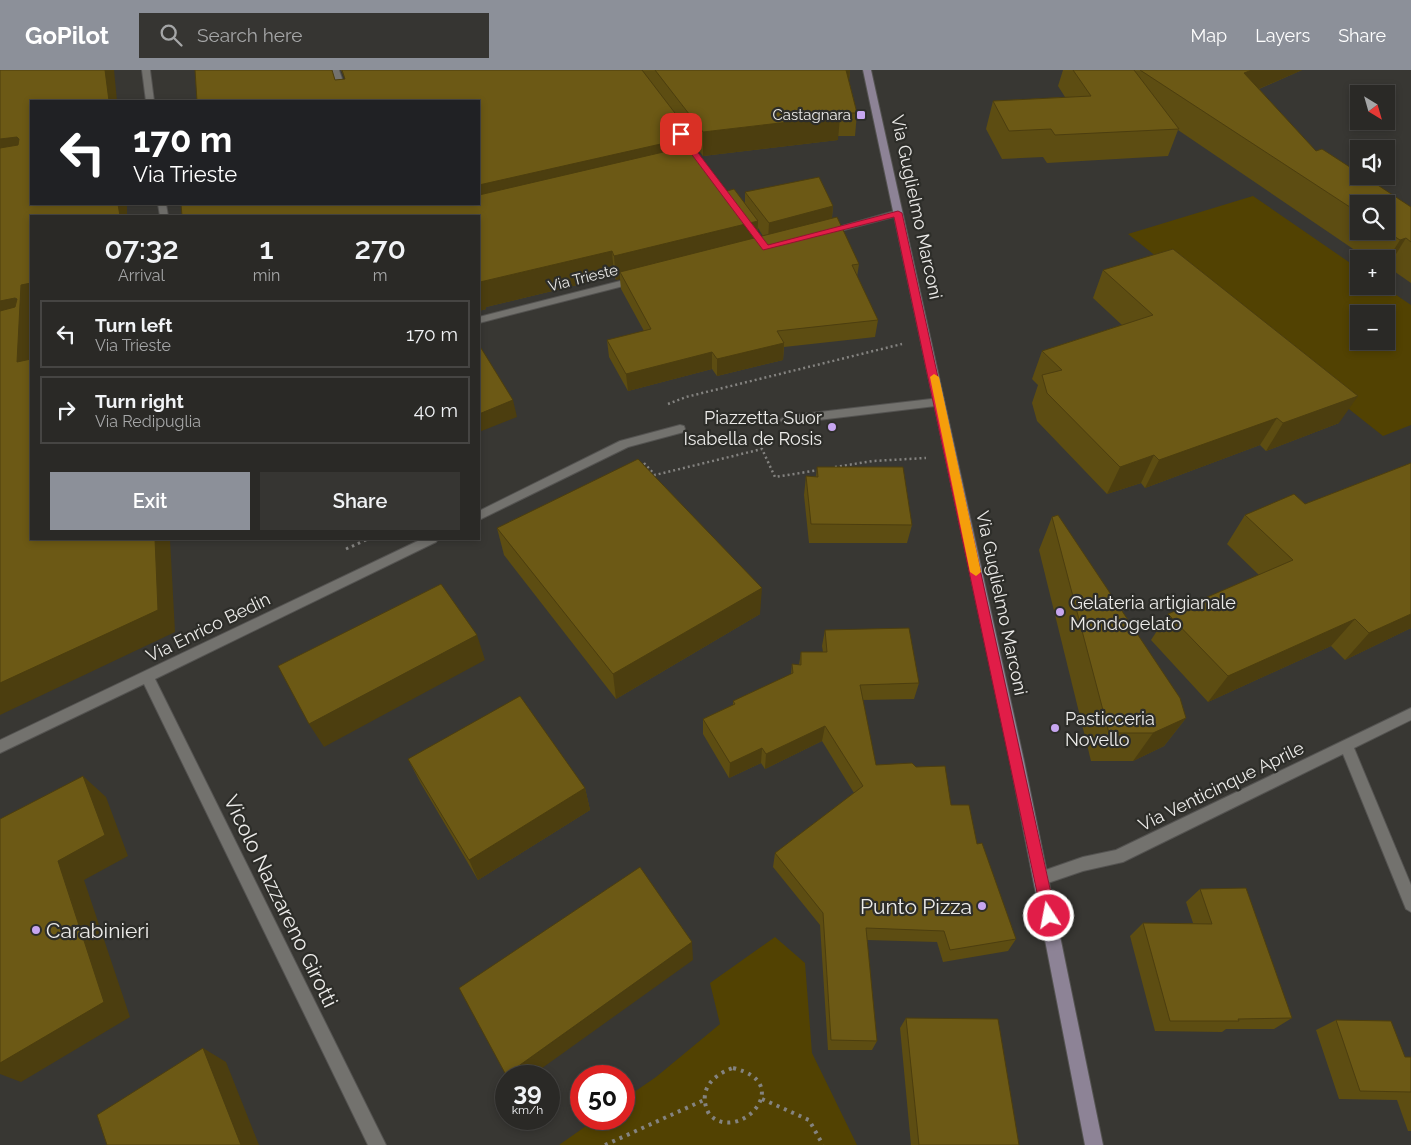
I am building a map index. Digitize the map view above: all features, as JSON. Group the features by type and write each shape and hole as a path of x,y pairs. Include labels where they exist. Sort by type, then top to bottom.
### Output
{"main road":[{"name":"Via Guglielmo Marconi","path":"867,70 1042,878 1094,1145"}],"street":[{"path":"146,70 150,100"},
{"path":"335,70 346,100"},
{"path":"339,82 349,80"},
{"path":"814,235 898,213"},
{"name":"Via Trieste","path":"480,320 642,279"},
{"path":"786,420 940,402"},
{"path":"480,516 624,444 680,429"},
{"name":"Via Enrico Bedin","path":"0,746 430,540"},
{"name":"Vicolo Nazzareno Girotti","path":"147,676 377,1145"},
{"name":"Via Venticinque Aprile","path":"1042,878 1083,864 1118,857 1411,714"},
{"path":"1346,745 1411,904"}],"path":[{"path":"624,444 656,474 762,449 775,477 824,469"},
{"path":"834,468 873,461 950,457"},
{"path":"720,1127 709,1115 705,1100 708,1083 719,1072 733,1068 747,1072 757,1083 762,1099 759,1115"},
{"path":"762,1099 808,1120 823,1145"},
{"path":"605,1145 705,1100"}],"shaded area":[{"path":"1253,196 1350,263 1350,295 1395,294 1411,305 1411,425 1383,436 1128,234"},
{"path":"775,937 805,963 812,1053 857,1145 559,1145 580,1130 635,1130 635,1091 656,1077 720,1024 710,983"}],"building":[{"path":"0,70 105,70 109,100 30,100 30,205 118,205 120,215 30,215 30,283 21,285 17,362 30,359 30,540 155,540 158,610 0,683 0,311 15,307 17,299 0,301 0,148 18,145 19,139 17,137 0,139"},
{"path":"195,70 332,70 335,80 345,79 342,70 642,70 691,134 680,135 683,139 480,185 480,100 197,100"},
{"path":"655,70 846,70 857,113 839,113 840,116 703,132"},
{"path":"1073,70 1134,70 1179,129 1055,135 1051,129 1009,131 993,101 1091,96"},
{"path":"1140,70 1252,70 1244,73 1316,151 1322,149 1350,167 1350,185 1378,185 1393,195 1350,195 1350,207"},
{"path":"689,146 727,191 734,189 758,221 614,256 612,251 480,282 480,215 182,215 181,205 480,205 480,195"},
{"path":"819,177 833,206 769,223 745,192"},
{"path":"1395,196 1411,207 1411,242 1406,238 1400,240 1395,237"},
{"path":"837,217 859,264 852,265 878,320 777,331 784,343 717,359 712,352 626,374 607,340 651,329 620,272"},
{"path":"1173,249 1358,396 1283,423 1277,418 1159,460 1154,455 1120,467 1047,393 1042,375 1062,370 1042,351 1153,315 1103,270"},
{"path":"480,348 513,400 480,414"},
{"path":"638,459 762,588 613,674 497,528"},
{"path":"1411,463 1411,614 1369,633 1355,619 1228,676 1168,614 1293,560 1245,515 1294,494 1305,504"},
{"path":"817,467 903,467 912,525 811,524 806,476 818,477"},
{"path":"1058,515 1180,698 1186,718 1153,733 1109,733 1052,517"},
{"path":"441,584 477,635 309,724 278,666"},
{"path":"909,628 919,683 860,685 876,765 912,763 916,767 945,766 951,805 969,805 977,844 982,843 1016,939 950,950 944,931 866,928 877,1041 831,1040 823,913 775,853 863,786 825,726 766,754 762,748 730,763 703,719 735,704 733,701 793,673 792,664 801,665 801,652 827,652 825,630"},
{"path":"520,696 585,788 469,860 408,759"},
{"path":"83,776 105,835 58,861 104,1002 0,1063 0,819"},
{"path":"640,867 692,942 520,1065 501,1065 459,988"},
{"path":"1246,888 1292,1018 1238,1019 1239,1021 1170,1021 1143,923 1212,924 1200,889"},
{"path":"906,1018 998,1019 1019,1145 919,1145"},
{"path":"1336,1020 1391,1021 1405,1057 1411,1057 1411,1092 1360,1091"},
{"path":"203,1048 241,1145 107,1145 97,1115"}],"slow traffic":[{"path":"934,377 976,572"}],"place":[{"name":"Castagnara","path":"861,115"},
{"name":"Piazzetta Suor Isabella de Rosis","path":"832,427"},
{"name":"Gelateria artigianale Mondogelato","path":"1060,612"},
{"name":"Pasticceria Novello","path":"1055,728"},
{"name":"Punto Pizza","path":"982,906"},
{"name":"Carabinieri","path":"36,930"}],"route":[{"path":"681,134 766,248 898,213 1049,916"}]}
